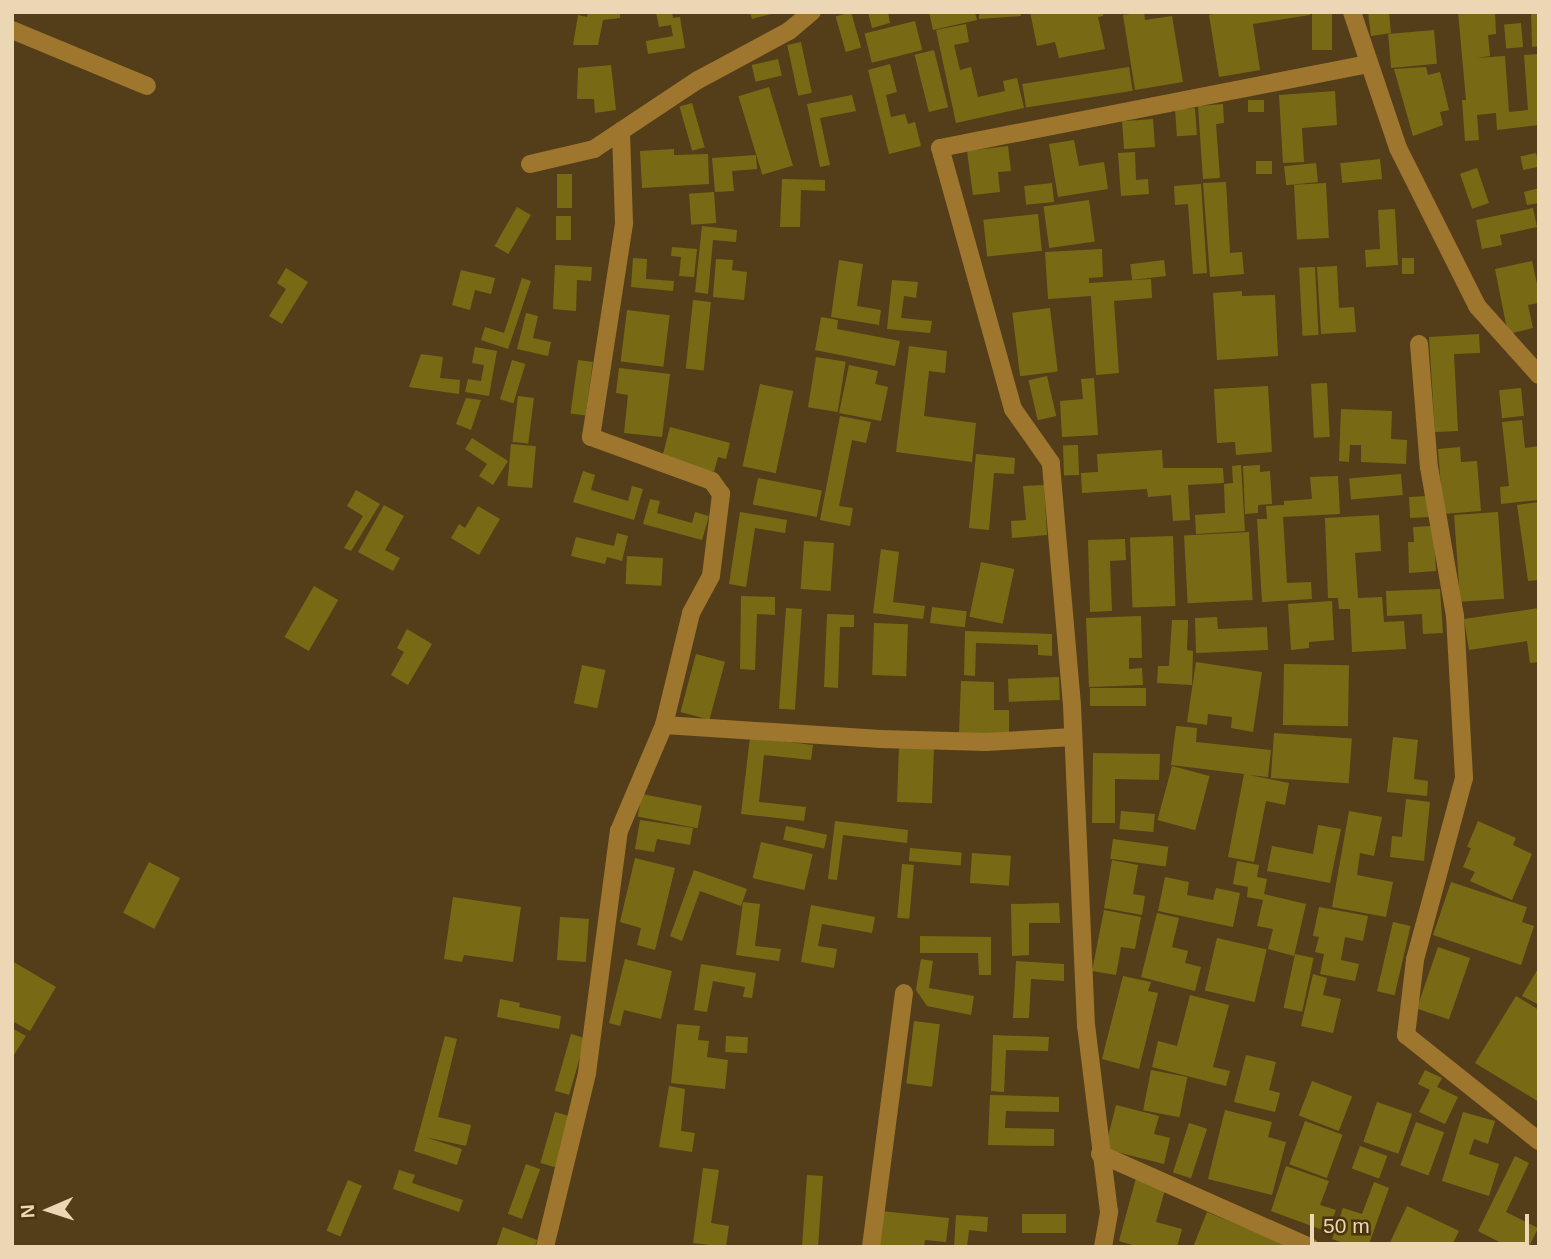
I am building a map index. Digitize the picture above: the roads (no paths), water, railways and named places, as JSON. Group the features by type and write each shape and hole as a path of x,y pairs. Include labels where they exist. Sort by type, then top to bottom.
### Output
{"street":[{"path":"530,164 594,149 698,80 789,31 812,12"},
{"path":"1352,12 1398,148 1476,306 1539,375"},
{"path":"12,30 147,86"},
{"path":"1103,1247 1109,1212 1100,1154 1087,1026 1073,737 1051,463 1013,409 940,148 1369,64"},
{"path":"545,1247 587,1073 619,831 664,725 691,613 711,576 722,494 712,481 591,437 624,223 621,131"},
{"path":"1419,344 1429,467 1455,616 1464,778 1415,960 1406,1035 1539,1141"},
{"path":"664,725 881,739 1014,741 1073,737"},
{"path":"871,1247 904,993"},
{"path":"1100,1154 1310,1247"}]}
